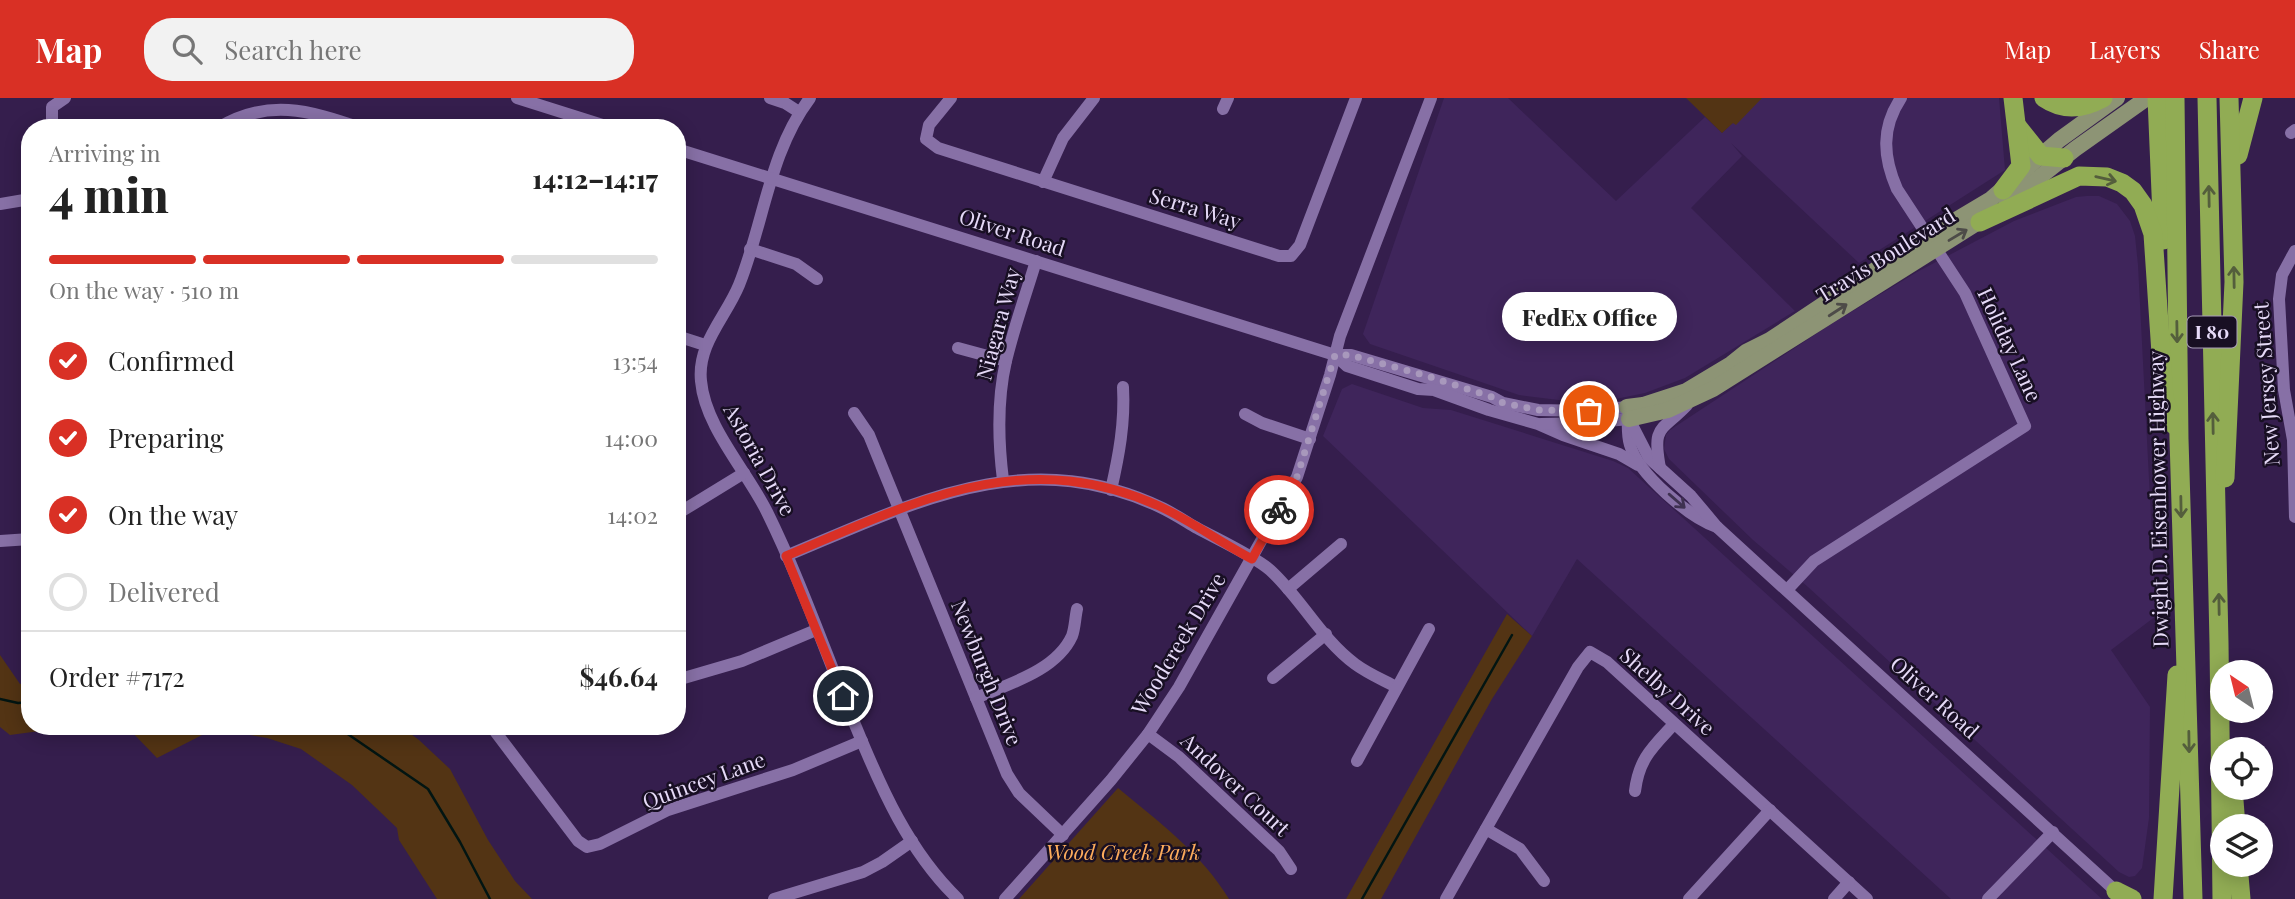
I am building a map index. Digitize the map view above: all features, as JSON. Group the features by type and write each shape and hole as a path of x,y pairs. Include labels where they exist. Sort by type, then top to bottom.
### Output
{"highway":[{"path":"2003,190 2021,166 2013,98"},
{"path":"2044,98 2057,106 2076,108 2103,98"},
{"path":"2157,98 2163,240 2176,264"},
{"name":"Dwight D. Eisenhower Highway","path":"2175,98 2179,439 2193,899"},
{"name":"I 80","path":"2207,98 2218,565 2222,899"},
{"path":"2218,565 2233,344 2229,98"},
{"path":"2231,197 2236,184 2238,150 2253,98"},
{"path":"2016,125 2041,156 2064,158"},
{"path":"1980,222 2079,176 2107,177 2133,191 2143,205 2153,234 2164,398 2179,439"},
{"path":"2148,899 2164,892 2171,730 2183,601"},
{"path":"2219,643 2221,660"},
{"path":"2239,877 2241,899"}],"main road":[{"name":"Travis Boulevard","path":"1628,413 1656,414 1690,401 1932,243 2117,98"},
{"name":"Travis Boulevard","path":"1628,413 1707,379 1746,352 1770,340 1822,303 1932,243 1980,222 2147,98"}],"street":[{"path":"52,119 52,107 65,98"},
{"path":"517,98 584,119"},
{"path":"770,98 799,112"},
{"name":"Astoria Drive","path":"810,98 789,128 740,284 705,345 700,379 705,401 767,511 887,800 912,841 958,899"},
{"name":"Serra Way","path":"951,98 929,125 926,139 938,148 1279,256 1291,256 1300,245 1356,98"},
{"path":"1043,181 1063,138 1094,98"},
{"name":"Woodcreek Drive","path":"1004,899 1063,835 1148,734 1179,687 1297,477 1340,336 1431,98"},
{"name":"Holiday Lane","path":"1787,590 1814,561 2025,426 1965,293 1897,189 1886,158 1888,123 1901,98"},
{"path":"230,119 253,107 278,105 315,119"},
{"name":"Oliver Road","path":"686,152 1335,355 1350,355 1492,397 1503,403 1538,410 1628,413"},
{"path":"0,204 21,200"},
{"path":"750,249 796,264 817,279"},
{"name":"New Jersey Street","path":"2295,251 2282,275 2279,299 2284,390 2293,440 2295,517"},
{"name":"Niagara Way","path":"1003,480 998,416 1006,361 1036,261"},
{"path":"2281,336 2295,335"},
{"path":"686,340 705,345"},
{"path":"958,348 1006,361"},
{"name":"Oliver Road","path":"1335,355 1347,366 1418,389 1434,390 1619,454 1642,467 1703,522 1717,527"},
{"path":"1111,490 1125,413 1123,387"},
{"path":"1660,468 1656,450 1657,434 1663,425 1690,401"},
{"name":"Newburgh Drive","path":"854,413 869,435 1007,774 1019,793 1063,835"},
{"name":"Oliver Road","path":"1538,424 1586,423 1628,413"},
{"name":"Oliver Road","path":"1628,413 1627,433 1630,448 1642,467"},
{"name":"Oliver Road","path":"1628,413 1649,458 1700,506 1717,527 2124,896"},
{"path":"1245,414 1262,423 1310,439"},
{"path":"686,508 744,473"},
{"path":"786,556 936,495 1003,480 1077,482 1111,490 1160,507 1269,569 1325,634 1355,664 1396,687"},
{"path":"0,541 21,540"},
{"path":"1288,589 1341,544"},
{"path":"976,698 1038,670 1055,657 1068,644 1073,633 1077,609"},
{"path":"1357,761 1429,629"},
{"path":"686,677 742,661 816,630"},
{"path":"1273,678 1325,634"},
{"name":"Shelby Drive","path":"1446,899 1577,667 1590,652 1607,662 1867,899"},
{"path":"1635,791 1638,770 1650,750 1674,724"},
{"name":"Andover Court","path":"1148,734 1179,757 1279,851 1291,869"},
{"name":"Quincey Lane","path":"498,735 578,841 587,847 600,844 668,810 793,770 862,741"},
{"path":"1689,899 1770,810"},
{"path":"1486,829 1520,849 1544,881"},
{"path":"1988,899 2053,832"},
{"path":"774,899 863,872 912,841"},
{"path":"1834,899 1849,882"}],"shaded area":[{"path":"1444,98 1508,98 1616,201 1705,117 1722,133 1758,98 1999,98 2005,170 1859,263 1731,143 1742,156 1691,208 1795,311 1685,378 1645,393 1591,404 1519,395 1370,344 1363,334"},
{"path":"2099,196 2117,204 2130,221 2135,236 2156,616 2111,650 2150,707 2149,818 2142,868 2135,876 2129,877 2119,872 1808,587 1753,540 1669,459 1664,449 1666,435 1670,430 1828,326 1917,272 2014,221 2076,197"},
{"path":"1352,384 1423,408 1451,410 1628,468 2102,899 1951,899 1577,559 1532,636 1323,436 1342,389"}],"green space":[{"path":"1686,98 1762,98 1736,125 1733,123 1722,133"},
{"path":"1507,614 1532,636 1492,699 1381,899 1346,899"},
{"path":"0,655 21,684 21,734 10,735 0,727"},
{"path":"135,735 202,735 157,758"},
{"path":"250,735 412,735 450,769 488,840 515,881 532,899 437,899 399,840 397,828 352,785 301,749"},
{"name":"Wood Creek Park","path":"1118,788 1193,853 1229,899 1019,899"}],"waterway":[{"path":"1362,899 1512,635"},
{"path":"0,699 21,703"},
{"path":"349,735 428,789 490,899"}],"way so far":[{"path":"1279,510 1297,477 1331,375 1335,355 1350,355 1424,375 1503,403 1538,410 1589,411"}],"place":[{"name":"FedEx Office","path":"1589,411"}],"route":[{"path":"843,696 786,556 936,495 1003,480 1077,482 1134,496 1160,507 1252,559 1279,510"}]}
